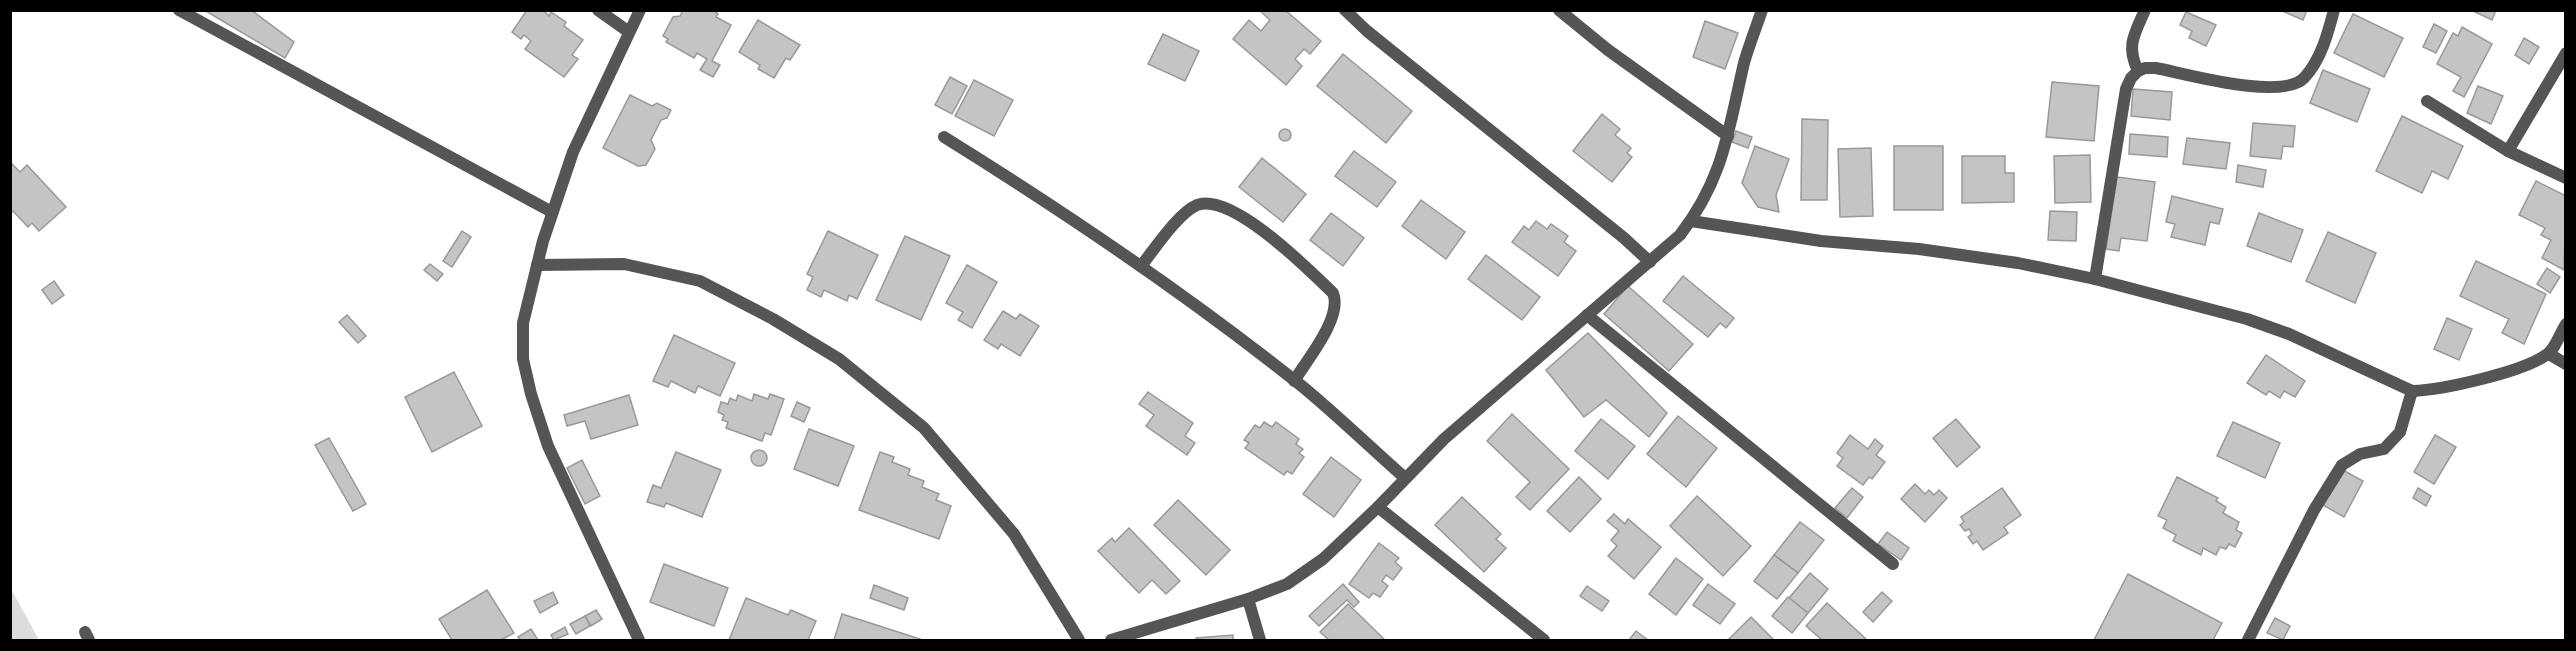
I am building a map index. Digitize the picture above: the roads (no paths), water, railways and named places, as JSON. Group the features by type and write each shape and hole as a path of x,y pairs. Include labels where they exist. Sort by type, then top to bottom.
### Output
{"street":[{"path":"178,10 552,212"},
{"path":"598,10 629,32"},
{"path":"639,640 548,446 531,394 523,359 523,323 552,212 573,152 640,10"},
{"path":"1345,10 1367,32 1624,238 1650,262"},
{"path":"1559,10 1608,50 1728,136"},
{"path":"1111,640 1248,599 1287,584 1323,559 1378,507 1444,439 1680,235 1701,207 1717,173 1745,60 1762,10"},
{"path":"2138,71 2131,56 2132,40 2145,10"},
{"path":"2095,279 2122,106 2131,78 2145,68 2156,68 2246,85 2283,88 2303,78 2317,58 2334,10"},
{"path":"2508,151 2565,53"},
{"path":"2427,101 2508,151 2565,178"},
{"path":"944,136 1056,207 1141,266 1294,381 1405,478"},
{"path":"1141,266 1178,220 1196,205 1209,204 1239,214 1294,256 1333,293 1336,309 1329,325 1294,381"},
{"path":"1691,221 1821,241 1919,249 2007,262 2095,279 2247,319 2289,334 2412,391 2430,391 2515,369 2549,354 2565,324"},
{"path":"537,265 624,264 700,281 773,319 839,359 924,428 1014,534 1079,640"},
{"path":"1587,315 1893,564"},
{"path":"2549,354 2565,364"},
{"path":"2248,640 2314,510 2342,465 2360,454 2384,449 2400,432 2412,391"},
{"path":"1378,507 1544,640"},
{"path":"1248,599 1260,640"}]}
